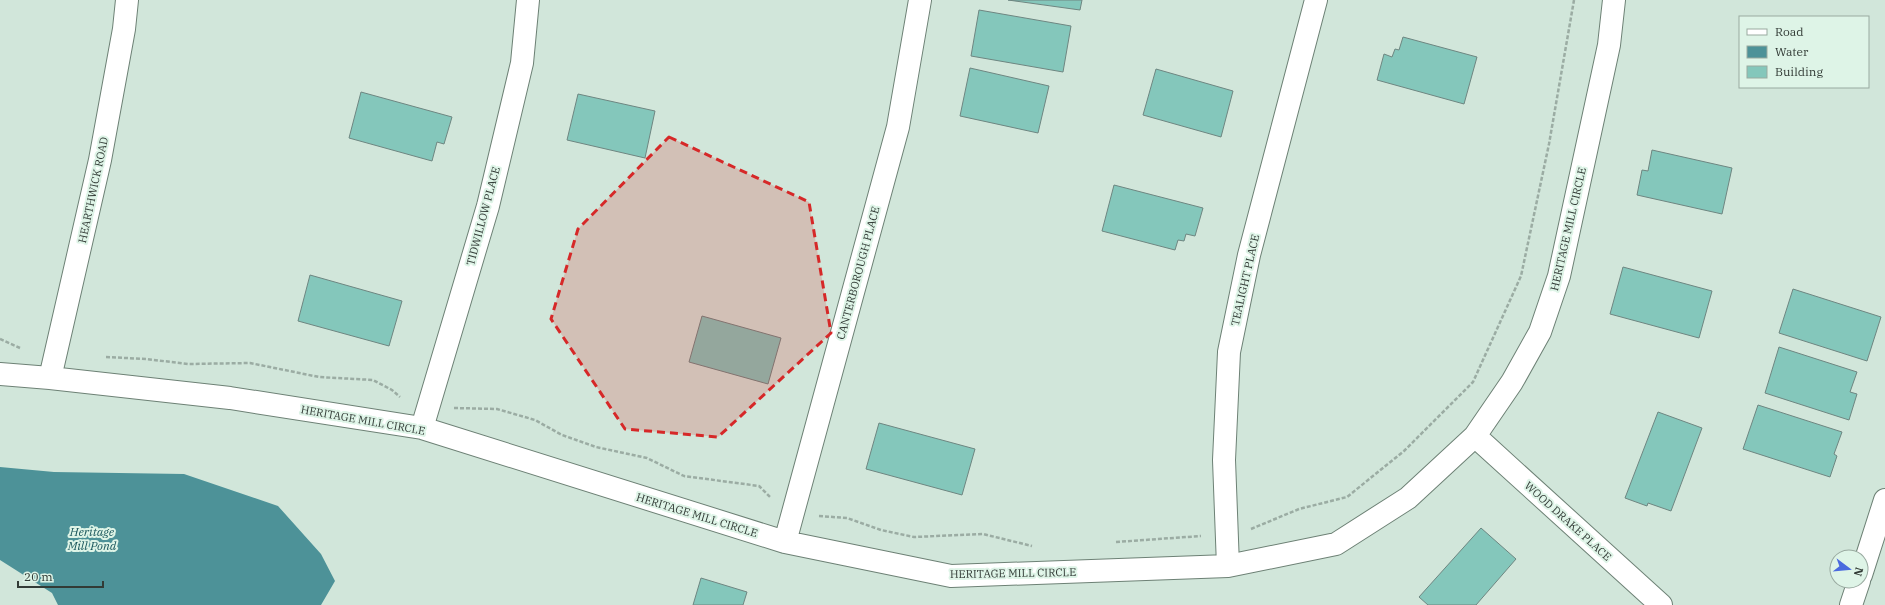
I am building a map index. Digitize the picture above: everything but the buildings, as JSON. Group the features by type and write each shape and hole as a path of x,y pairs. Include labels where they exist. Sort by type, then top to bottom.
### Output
{"street":[{"name":"HEARTHWICK ROAD","path":"52,370 100,160 124,29 127,0"},
{"name":"TIDWILLOW PLACE","path":"422,428 488,206 522,63 528,0"},
{"name":"CANTERBOROUGH PLACE","path":"785,542 898,127 920,0"},
{"name":"TEALIGHT PLACE","path":"1228,566 1224,460 1228,352 1249,255 1316,0"},
{"name":"HERITAGE MILL CIRCLE","path":"0,374 52,370 422,428 785,542 951,576 1228,566 1336,544 1408,498 1475,436 1512,382 1540,332 1559,276 1610,45 1614,0"},
{"name":"WOOD DRAKE PLACE","path":"1475,436 1661,605"},
{"path":"1869,550 1885,500"},
{"path":"1851,605 1856,589"}],"path":[{"path":"1111,542 1227,534 1257,528 1299,509 1347,497 1404,451 1473,382 1521,276 1549,144 1574,0"},
{"path":"0,340 52,370"},
{"path":"101,357 146,359 188,364 250,363 319,377 373,380 392,390 406,403 428,406 496,409 535,420 562,435 596,447 647,458 684,476 759,486 776,503 793,513 847,518 881,530 914,537 982,534 1037,547"}],"highlighted area":[{"path":"669,137 809,202 831,333 718,437 625,429 551,319 578,229"}],"water":[{"name":"Heritage Mill Pond","path":"0,467 54,472 184,474 278,506 321,554 335,581 321,605 58,605 52,593 0,560"}]}
